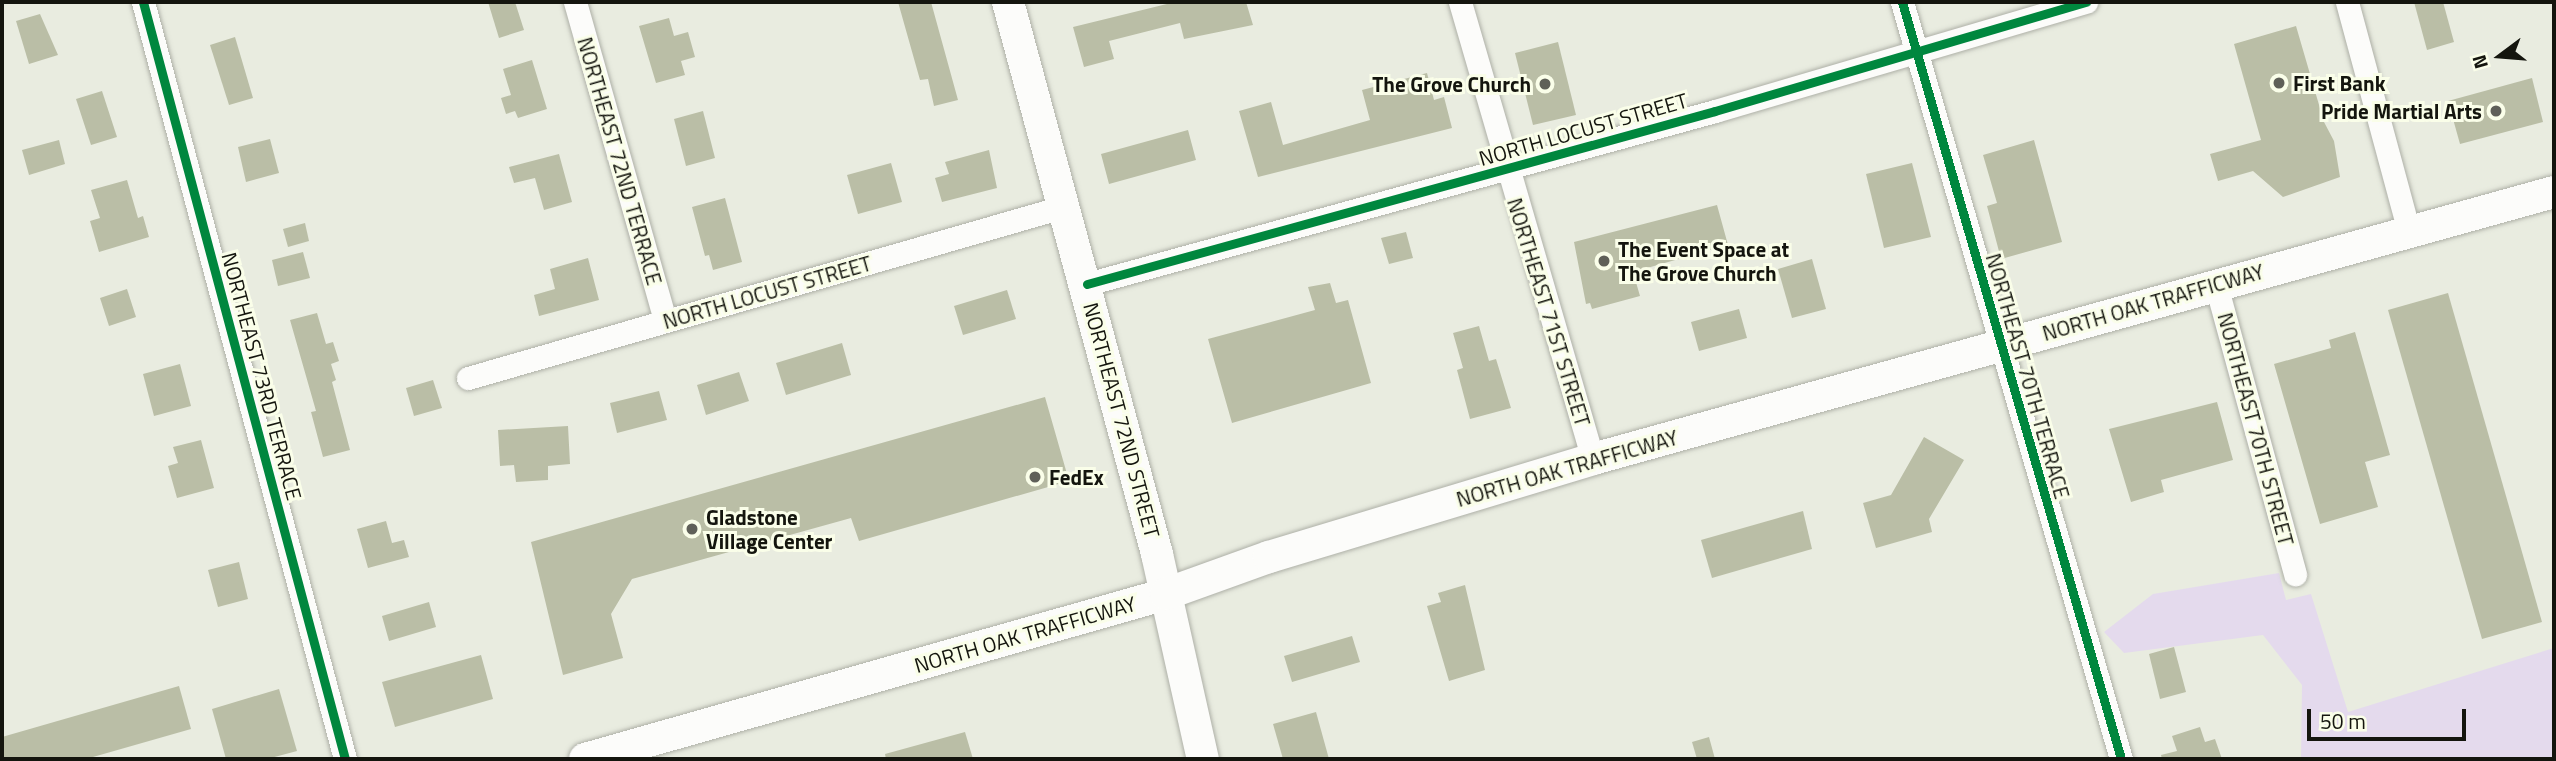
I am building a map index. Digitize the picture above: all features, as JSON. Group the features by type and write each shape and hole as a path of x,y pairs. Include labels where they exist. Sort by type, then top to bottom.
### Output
{"main road":[{"name":"NORTHEAST 72ND STREET","path":"1008,2 1087,284 1166,594 1203,759"},
{"name":"NORTH OAK TRAFFICWAY","path":"585,759 1166,594 1269,557 1593,459 2554,192"}],"street":[{"name":"NORTHEAST 73RD TERRACE","path":"143,2 345,759"},
{"name":"NORTHEAST 72ND TERRACE","path":"575,2 665,321"},
{"name":"NORTHEAST 71ST STREET","path":"1460,2 1506,169 1593,459"},
{"name":"NORTHEAST 70TH TERRACE","path":"1902,2 2121,759"},
{"name":"NORTH LOCUST STREET","path":"1087,284 1506,169 2086,2"},
{"path":"2347,2 2409,231"},
{"name":"NORTH LOCUST STREET","path":"468,378 1066,206"},
{"name":"NORTHEAST 70TH STREET","path":"2216,285 2295,574"}],"shaded area":[{"path":"2279,573 2286,600 2311,594 2348,712 2554,648 2554,759 2301,759 2302,685 2263,635 2124,653 2104,632 2153,594"}],"building":[{"path":"488,2 515,2 524,30 499,38"},
{"path":"898,2 931,2 958,100 934,106 928,79 920,80"},
{"path":"1175,2 1246,2 1253,25 1184,39 1180,23 1109,41 1114,59 1084,67 1073,27"},
{"path":"2414,2 2443,2 2454,42 2427,50"},
{"path":"40,14 58,55 29,64 16,21"},
{"path":"669,18 674,36 688,32 695,57 681,61 685,75 656,83 639,26"},
{"name":"First Bank","path":"2296,26 2324,122 2334,141 2340,177 2283,197 2253,171 2218,181 2210,154 2261,140 2234,44"},
{"path":"235,37 253,98 229,105 210,45"},
{"name":"The Grove Church","path":"1558,42 1576,115 1533,125 1515,53"},
{"path":"532,60 547,109 518,118 515,111 506,114 501,98 511,95 503,69"},
{"path":"1427,73 1434,100 1444,97 1452,128 1258,177 1239,111 1271,102 1283,145 1370,120 1362,90"},
{"name":"Pride Martial Arts","path":"2532,78 2543,122 2460,144 2448,101"},
{"path":"102,91 117,137 91,145 76,99"},
{"path":"703,111 715,158 686,166 674,119"},
{"path":"1188,130 1196,160 1109,184 1101,154"},
{"path":"270,139 279,173 246,182 238,147"},
{"path":"59,140 65,164 29,175 22,150"},
{"path":"2034,140 2062,242 2001,259 1987,206 1997,203 1983,155"},
{"path":"989,150 997,188 942,202 935,178 949,174 945,162"},
{"path":"559,154 572,202 544,210 535,178 514,183 509,167"},
{"path":"891,163 902,202 858,214 847,175"},
{"path":"1912,163 1931,237 1884,248 1866,174"},
{"path":"127,180 138,218 143,216 149,237 99,252 90,221 100,218 91,190"},
{"path":"725,198 742,262 713,270 709,255 705,256 692,207"},
{"path":"1717,205 1728,245 1633,272 1640,296 1592,309 1590,303 1586,304 1574,242"},
{"path":"305,223 309,241 288,247 283,229"},
{"path":"1406,232 1413,258 1389,264 1381,238"},
{"path":"303,252 310,278 278,286 272,260"},
{"path":"588,258 599,300 539,316 534,295 555,289 550,269"},
{"path":"1812,259 1826,309 1792,318 1778,269"},
{"path":"1330,283 1336,303 1348,300 1371,383 1232,423 1208,339 1315,310 1308,287"},
{"path":"127,289 136,317 109,326 100,298"},
{"path":"1007,290 1016,319 963,335 954,306"},
{"path":"2448,293 2542,622 2482,639 2388,310"},
{"path":"1739,309 1747,338 1699,351 1691,322"},
{"path":"317,313 326,344 333,342 339,361 331,364 336,380 332,382 350,450 323,457 311,412 316,411 290,320"},
{"path":"1479,326 1489,361 1496,359 1511,408 1470,419 1457,370 1463,368 1453,333"},
{"path":"2355,332 2390,455 2365,462 2378,507 2320,524 2274,364 2331,348 2329,340"},
{"path":"842,343 851,375 786,395 776,363"},
{"path":"180,364 191,406 154,416 143,374"},
{"path":"739,372 749,401 706,415 697,385"},
{"path":"433,380 442,408 414,416 406,388"},
{"path":"659,391 667,420 617,433 610,403"},
{"name":"Gladstone Village Center","path":"1045,397 1069,481 859,541 851,518 632,579 611,614 623,658 563,675 531,542"},
{"path":"2217,402 2233,460 2161,480 2164,492 2131,502 2109,429"},
{"path":"568,426 570,464 548,466 548,480 516,482 514,465 500,466 498,430"},
{"path":"1924,437 1964,460 1929,519 1932,532 1876,548 1863,503 1891,495"},
{"path":"201,440 214,488 177,498 168,466 178,463 173,447"},
{"path":"1803,511 1812,549 1712,578 1701,540"},
{"path":"386,521 392,543 404,540 409,557 368,568 357,529"},
{"path":"239,562 248,599 218,607 208,570"},
{"path":"1465,585 1485,670 1449,681 1427,606 1441,602 1438,593"},
{"path":"429,602 436,627 389,641 382,616"},
{"path":"1352,636 1360,662 1292,682 1284,656"},
{"path":"2174,647 2186,692 2160,699 2149,654"},
{"path":"481,655 493,699 395,727 382,682"},
{"path":"179,686 191,729 86,759 2,759 2,737"},
{"path":"279,689 297,751 267,759 226,759 212,709"},
{"path":"1316,712 1329,759 1283,759 1273,724"},
{"path":"2200,727 2205,742 2215,739 2222,759 2162,759 2161,755 2177,751 2172,736"},
{"path":"965,732 973,759 886,759 885,754"},
{"path":"1709,737 1715,759 1697,759 1692,742"}],"cycle path":[{"path":"143,2 345,759"},
{"path":"1902,2 2121,759"},
{"path":"1087,284 1715,111 2086,2"}],"place":[{"name":"First Bank","path":"2279,83"},
{"name":"The Grove Church","path":"1545,84"},
{"name":"Pride Martial Arts","path":"2496,111"},
{"name":"The Event Space at The Grove Church","path":"1604,261"},
{"name":"FedEx","path":"1035,477"},
{"name":"Gladstone Village Center","path":"692,529"}]}
